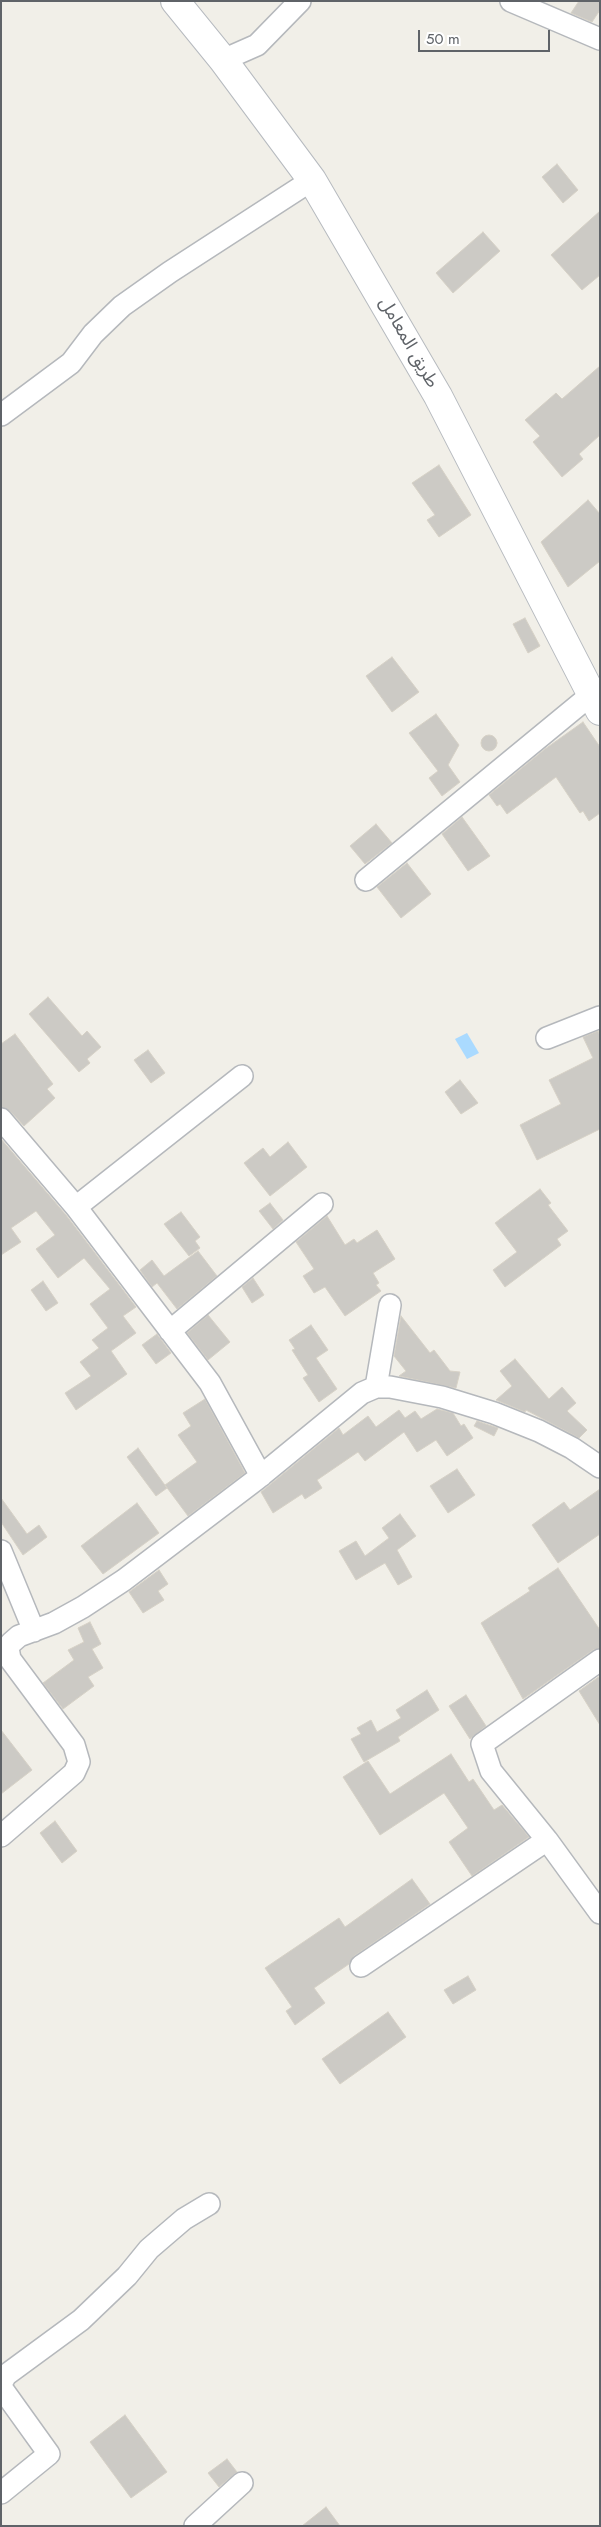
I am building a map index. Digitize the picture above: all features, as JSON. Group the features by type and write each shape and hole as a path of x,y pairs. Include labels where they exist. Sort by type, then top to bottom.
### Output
{"main road":[{"name":"طريق المعامل","path":"175,1 223,60 312,180 438,396 596,702"}],"street":[{"path":"223,60 257,45 300,1"},
{"path":"511,1 600,39"},
{"path":"1,415 70,363 93,334 122,306 170,272 312,180"},
{"path":"366,880 596,702"},
{"path":"547,1038 600,1017"},
{"path":"76,1207 242,1076"},
{"path":"1,1119 76,1207 210,1383 261,1476"},
{"path":"170,1331 322,1204"},
{"path":"376,1387 390,1305"},
{"path":"1,1836 74,1774 79,1762 74,1746 10,1659 8,1648 11,1643 84,1607 124,1580 261,1476 356,1397 376,1387 390,1387 494,1413 563,1443 600,1467"},
{"path":"1,1550 34,1631"},
{"path":"600,1660 482,1744 491,1772 547,1840 600,1913"},
{"path":"361,1966 547,1840"},
{"path":"1,2493 49,2454 1,2385 6,2375 81,2320 126,2276 149,2248 184,2219 210,2204"},
{"path":"195,2526 242,2483"}],"water":[{"path":"467,1033 479,1053 467,1059 455,1039"}],"building":[{"path":"579,1 600,1 600,10 592,22 571,13"},
{"path":"557,164 578,190 563,203 542,177"},
{"path":"600,211 600,275 582,290 551,255"},
{"path":"483,232 500,251 453,293 436,273"},
{"path":"600,366 600,435 579,454 583,459 562,477 533,442 540,436 525,420 556,393 562,399"},
{"path":"439,465 471,515 439,537 427,520 435,515 412,483"},
{"path":"588,500 600,514 600,561 568,587 541,542"},
{"path":"525,618 540,646 528,653 513,624"},
{"path":"392,657 419,692 392,712 366,676"},
{"path":"436,714 459,745 448,765 460,782 442,796 429,778 438,771 409,733"},
{"path":"583,722 600,747 600,813 589,821 583,811 580,813 556,777 507,814 500,804 497,806 489,795 545,749"},
{"path":"489,735 497,743 489,751 481,743"},
{"path":"462,817 490,856 468,871 442,834"},
{"path":"376,824 392,843 365,864 350,846"},
{"path":"407,863 431,894 401,918 377,887"},
{"path":"48,997 82,1036 87,1031 101,1047 87,1059 90,1063 79,1072 29,1014"},
{"path":"598,1031 600,1036 600,1129 537,1160 520,1125 561,1104 549,1080 593,1058 583,1037"},
{"path":"15,1034 53,1084 47,1089 55,1098 24,1126 10,1111 1,1107 1,1044"},
{"path":"148,1050 165,1073 151,1083 134,1060"},
{"path":"460,1080 478,1103 461,1114 445,1092"},
{"path":"1,1139 66,1215 136,1307 123,1316 136,1333 111,1351 127,1374 76,1410 65,1393 91,1376 80,1362 99,1348 92,1340 108,1328 90,1304 110,1289 84,1258 58,1278 36,1249 55,1235 36,1211 11,1228 21,1242 1,1255"},
{"path":"288,1142 307,1167 270,1196 244,1163 263,1148 270,1157"},
{"path":"540,1189 551,1203 548,1205 568,1231 557,1239 561,1245 505,1287 493,1270 517,1252 495,1223"},
{"path":"270,1203 283,1220 273,1229 259,1211"},
{"path":"181,1212 200,1237 195,1241 200,1248 189,1256 164,1224"},
{"path":"327,1216 345,1245 354,1239 357,1243 377,1230 395,1259 373,1273 379,1283 376,1285 381,1291 345,1316 325,1287 314,1293 303,1276 314,1269 296,1242"},
{"path":"198,1251 217,1276 177,1309 157,1283 152,1287 140,1270 152,1260 164,1276"},
{"path":"253,1278 264,1295 252,1303 242,1287"},
{"path":"43,1281 58,1303 46,1311 31,1290"},
{"path":"208,1315 230,1342 208,1360 187,1333"},
{"path":"401,1316 430,1353 434,1350 450,1371 460,1372 456,1388 399,1376 406,1371 394,1356"},
{"path":"311,1325 328,1350 316,1358 337,1389 319,1402 303,1378 308,1375 292,1350 295,1349 289,1340"},
{"path":"157,1334 171,1353 156,1364 142,1345"},
{"path":"515,1359 549,1399 562,1387 576,1403 567,1411 587,1430 579,1438 526,1410 525,1412 496,1400 512,1386 500,1371"},
{"path":"205,1399 245,1473 188,1516 165,1485 197,1462 178,1435 191,1426 183,1413"},
{"path":"437,1409 453,1413 461,1426 464,1424 473,1438 447,1456 436,1440 417,1452 404,1432 365,1461 358,1452 317,1480 322,1488 305,1499 302,1494 273,1513 261,1492 339,1428 343,1435 368,1416 376,1427 399,1410 405,1418 415,1411 421,1419"},
{"path":"477,1421 498,1428 494,1436 474,1426"},
{"path":"138,1448 167,1488 156,1496 127,1457"},
{"path":"457,1469 475,1495 448,1513 430,1486"},
{"path":"600,1489 600,1534 558,1563 532,1525 564,1502 570,1510"},
{"path":"1,1498 27,1534 39,1525 47,1537 23,1555 1,1522"},
{"path":"137,1503 159,1533 103,1574 81,1546"},
{"path":"400,1514 416,1536 397,1550 412,1577 398,1585 385,1563 356,1580 339,1551 356,1541 365,1556 389,1538 382,1528"},
{"path":"558,1568 600,1630 600,1648 593,1650 523,1699 481,1623 530,1591 528,1588"},
{"path":"159,1570 168,1584 158,1591 164,1600 143,1613 129,1592"},
{"path":"90,1622 101,1644 92,1649 103,1668 88,1677 94,1686 63,1709 43,1683 74,1660 68,1650 84,1642 78,1628"},
{"path":"600,1676 600,1725 579,1691"},
{"path":"427,1690 439,1710 398,1737 400,1741 364,1762 351,1739 361,1734 357,1728 371,1720 377,1732 401,1718 396,1710"},
{"path":"466,1695 486,1726 470,1739 449,1706"},
{"path":"1,1730 32,1770 1,1794"},
{"path":"451,1754 469,1782 473,1779 494,1810 502,1805 529,1837 472,1876 449,1842 468,1828 444,1793 380,1835 343,1777 368,1761 390,1794"},
{"path":"55,1821 77,1851 62,1863 40,1833"},
{"path":"412,1879 430,1904 354,1956 349,1964 314,1988 325,2003 295,2025 286,2011 292,2007 265,1968 339,1918 345,1927"},
{"path":"468,1976 476,1990 453,2004 444,1990"},
{"path":"388,2012 406,2037 340,2084 322,2059"},
{"path":"125,2415 167,2472 131,2498 90,2442"},
{"path":"227,2459 237,2472 219,2487 208,2473"},
{"path":"326,2507 340,2526 302,2526"}]}
